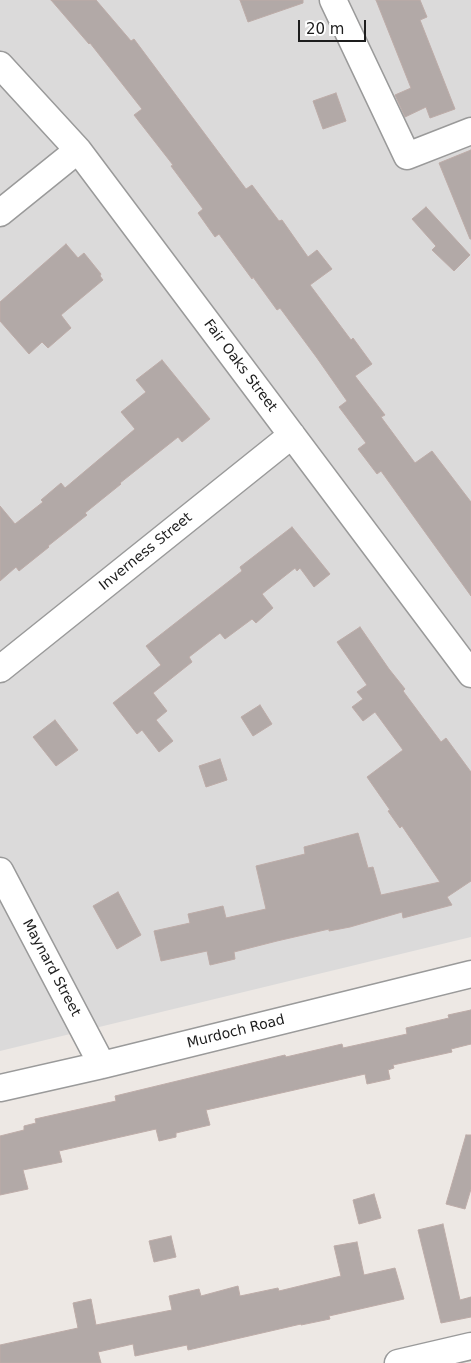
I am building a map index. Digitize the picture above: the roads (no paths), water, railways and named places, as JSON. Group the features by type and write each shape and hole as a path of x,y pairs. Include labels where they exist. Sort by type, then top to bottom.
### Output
{"street":[{"path":"333,0 407,156 471,131"},
{"name":"Fair Oaks Street","path":"0,65 78,150 471,674"},
{"path":"0,214 78,150"},
{"name":"Inverness Street","path":"0,670 292,435"},
{"name":"Maynard Street","path":"0,871 102,1065"},
{"name":"Murdoch Road","path":"0,1088 102,1065 471,974"},
{"path":"398,1363 471,1346"}]}
